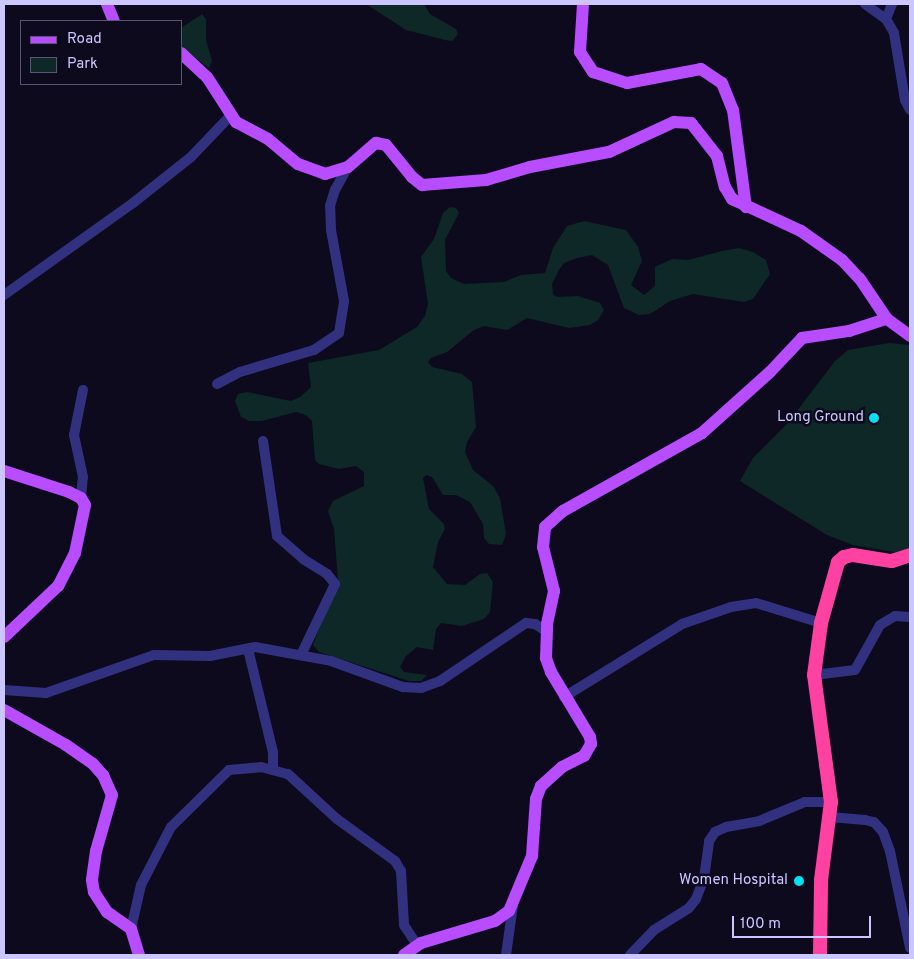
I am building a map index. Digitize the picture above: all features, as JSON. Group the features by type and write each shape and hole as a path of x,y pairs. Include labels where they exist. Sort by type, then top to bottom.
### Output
{"highway":[{"path":"820,955 821,880 831,802 814,675 821,623 838,562 844,557 853,555 892,561 910,556"}],"main road":[{"path":"107,4 114,20"},
{"path":"583,4 580,52 594,72 627,83 701,68 722,82 733,110 746,208"},
{"path":"182,54 207,77 230,116 268,139 312,171 325,174 348,166 376,143 386,145 412,177 422,185 486,180 530,167 609,152 684,120 691,122 701,132 717,156 728,193 746,208 801,232 842,260 860,279 887,319 910,336"},
{"path":"404,955 417,945 444,934 496,921 514,905 518,886 534,850 536,799 541,786 562,767 584,756 591,744 590,737 564,697 546,658 546,631 554,591 542,536 552,519 656,456 702,432 770,372 802,338 849,331 887,319"},
{"path":"4,472 49,484 81,498 85,505 84,518 69,567 58,586 4,637"},
{"path":"4,710 66,745 93,764 103,775 112,795 96,851 92,880 94,892 107,912 132,929 139,955"}],"street":[{"path":"864,4 886,19 894,33 905,100 910,110"},
{"path":"886,19 892,4"},
{"path":"4,295 133,203 191,156 230,116"},
{"path":"217,384 240,372 314,350 339,333 344,302 331,230 330,206 335,190 348,166"},
{"path":"81,498 83,477 74,435 83,390"},
{"path":"263,441 277,536 298,555 327,574 335,584 302,655"},
{"path":"564,697 682,624 730,607 756,603 821,623"},
{"path":"814,675 855,670 880,625 895,616 910,617"},
{"path":"4,690 46,693 154,655 203,656 248,648 302,655 349,667 403,687 421,688 440,681 526,623 535,624 546,631"},
{"path":"248,648 273,752 273,768"},
{"path":"132,929 141,885 177,820 229,770 238,767 273,768 288,774 338,819 395,862 401,871 404,925 417,945"},
{"path":"630,955 654,930 689,908 696,899 704,878 709,841 715,832 726,827 759,821 804,802 831,802"},
{"path":"830,818 874,822 882,832 890,851 910,948"},
{"path":"506,955 514,905"}],"green space":[{"path":"366,4 424,4 430,14 456,29 458,34 452,41 406,30"},
{"path":"202,14 206,19 206,40 212,61 209,68 182,48 182,27"},
{"path":"450,207 456,208 459,213 445,240 446,271 451,278 464,284 504,282 521,275 545,273 553,248 567,226 584,221 626,230 638,247 642,261 631,285 644,295 655,286 655,267 672,259 688,260 739,248 753,252 766,260 770,274 753,299 744,302 693,294 670,301 650,314 639,315 624,308 608,265 592,255 577,258 564,263 559,270 552,284 553,294 557,297 578,296 600,303 604,310 598,320 590,325 569,328 527,318 507,330 484,326 474,330 447,352 431,358 428,362 432,367 462,374 472,382 476,427 467,442 465,452 473,470 493,486 500,498 506,534 502,545 489,544 484,538 483,524 470,502 456,495 443,495 432,477 426,475 423,478 429,509 444,524 445,529 438,542 433,567 447,584 465,585 480,574 487,573 493,582 490,612 484,619 462,626 441,623 436,629 433,650 417,647 406,656 400,667 404,672 427,675 421,681 409,681 319,652 313,645 338,581 334,529 328,511 333,501 364,486 364,472 356,466 339,469 319,464 315,460 312,421 306,415 296,412 262,421 249,421 241,417 235,401 238,394 247,392 291,401 300,397 311,387 308,363 379,350 417,327 425,316 428,304 421,257 434,239 443,213"},
{"path":"889,343 910,345 910,549 900,553 853,545 827,535 740,481 753,458 787,424 835,361 848,350"}],"place":[{"name":"Long Ground","path":"874,418"},
{"name":"Women Hospital","path":"799,881"}]}
